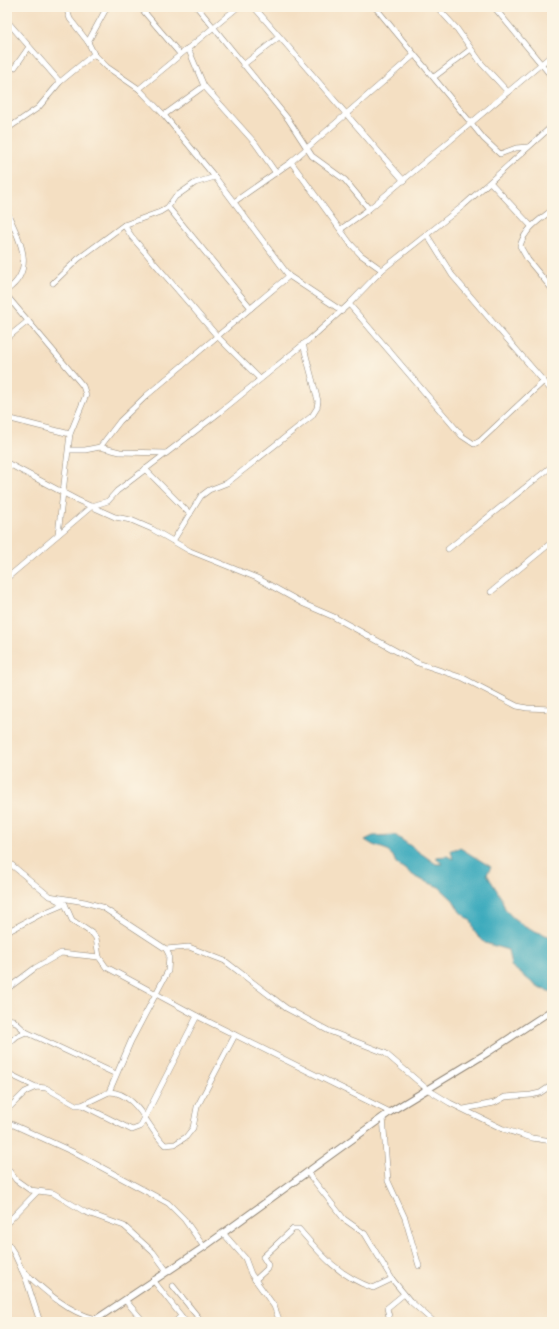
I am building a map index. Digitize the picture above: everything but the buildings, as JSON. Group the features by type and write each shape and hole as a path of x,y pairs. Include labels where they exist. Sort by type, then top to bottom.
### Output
{"street":[{"path":"66,7 70,19 88,42 94,54 107,67 139,89 164,115 215,177 289,276 342,311"},
{"path":"88,42 107,7"},
{"path":"140,7 180,54"},
{"path":"197,7 288,118 312,156 345,180 369,209"},
{"path":"139,89 238,7"},
{"path":"254,7 404,181"},
{"path":"375,7 484,139 502,154 516,148 528,147"},
{"path":"436,7 456,28 495,79 508,92"},
{"path":"494,7 552,77"},
{"path":"7,21 60,82"},
{"path":"243,65 279,37"},
{"path":"7,72 15,67 29,47"},
{"path":"188,48 204,86 259,149 276,173"},
{"path":"434,77 471,49"},
{"path":"7,129 38,108 60,82 94,54"},
{"path":"234,202 291,162 414,55"},
{"path":"341,229 404,181 552,55"},
{"path":"164,115 204,86"},
{"path":"7,578 92,506 108,501 116,491 167,453 303,344 342,311 382,270 427,235 490,182 552,126"},
{"path":"291,162 350,243 361,255 382,270"},
{"path":"53,283 78,259 124,225 168,208 174,197 195,183 215,177"},
{"path":"490,182 531,226"},
{"path":"168,208 251,308"},
{"path":"552,210 531,226 523,237 520,246 528,260 552,289"},
{"path":"7,212 25,258 20,278 7,290"},
{"path":"124,225 136,242 218,337 260,379"},
{"path":"427,235 452,275 552,391"},
{"path":"100,447 120,421 146,396 289,276"},
{"path":"7,296 83,386 86,396 70,434 65,493 58,534"},
{"path":"349,304 462,436 474,444 480,441 544,382"},
{"path":"7,338 28,321"},
{"path":"173,541 202,496 209,490 227,484 314,412 318,401 303,344"},
{"path":"7,418 70,434"},
{"path":"69,450 100,447 120,452 167,453"},
{"path":"7,464 115,517 131,520 152,529 190,551 231,566 418,663 463,678 517,706 552,709"},
{"path":"448,549 552,466"},
{"path":"145,468 190,514"},
{"path":"491,592 552,542"},
{"path":"7,861 49,896 65,904 72,920 96,938 99,957 106,966 114,972 156,995 390,1112"},
{"path":"49,896 85,902 102,907 166,949 169,955 168,971 131,1041 109,1092"},
{"path":"7,932 39,915 65,904"},
{"path":"166,949 189,947 226,961 286,1008 329,1030 385,1053 427,1089 464,1110 503,1129 532,1138 552,1141"},
{"path":"7,989 35,968 61,953 99,957"},
{"path":"22,1270 54,1299 94,1321 204,1247 390,1112 487,1053 552,1010"},
{"path":"82,1105 132,1130 140,1127 198,1016"},
{"path":"7,1019 13,1020 26,1032 116,1074"},
{"path":"7,1045 18,1036 26,1032"},
{"path":"7,1073 36,1087 46,1088 76,1105 82,1105 109,1092 124,1096 145,1118 158,1139 165,1145 175,1144 186,1137 193,1128 197,1107 235,1035"},
{"path":"464,1110 494,1103 505,1097 530,1095 540,1092 552,1085"},
{"path":"7,1110 25,1092 36,1087"},
{"path":"383,1117 388,1181 404,1218 419,1266"},
{"path":"7,1122 73,1152 168,1203 184,1219 204,1247"},
{"path":"7,1168 18,1182 30,1190 37,1192 53,1192 85,1212 124,1226 150,1249 167,1271"},
{"path":"307,1172 344,1219 364,1234 392,1279 404,1294 434,1322"},
{"path":"7,1223 37,1192"},
{"path":"256,1280 267,1270 268,1265 263,1257 293,1229 299,1230 334,1267 350,1278 373,1288 392,1279"},
{"path":"223,1233 245,1258 256,1280 274,1306 280,1322"},
{"path":"7,1242 22,1270 40,1322"},
{"path":"153,1280 186,1322"},
{"path":"173,1286 202,1322"},
{"path":"387,1322 391,1317 387,1308 404,1294"},
{"path":"125,1300 144,1322"},
{"path":"175,1322 181,1316"},
{"path":"230,1322 235,1322"}],"water":[{"path":"395,835 436,864 442,864 436,857 447,856 453,859 451,850 460,848 491,867 487,874 510,915 527,927 552,937 552,992 539,988 511,966 508,950 485,943 476,934 471,921 460,912 453,900 439,887 417,878 396,863 393,856 385,849 373,845 365,840 373,836"}]}
